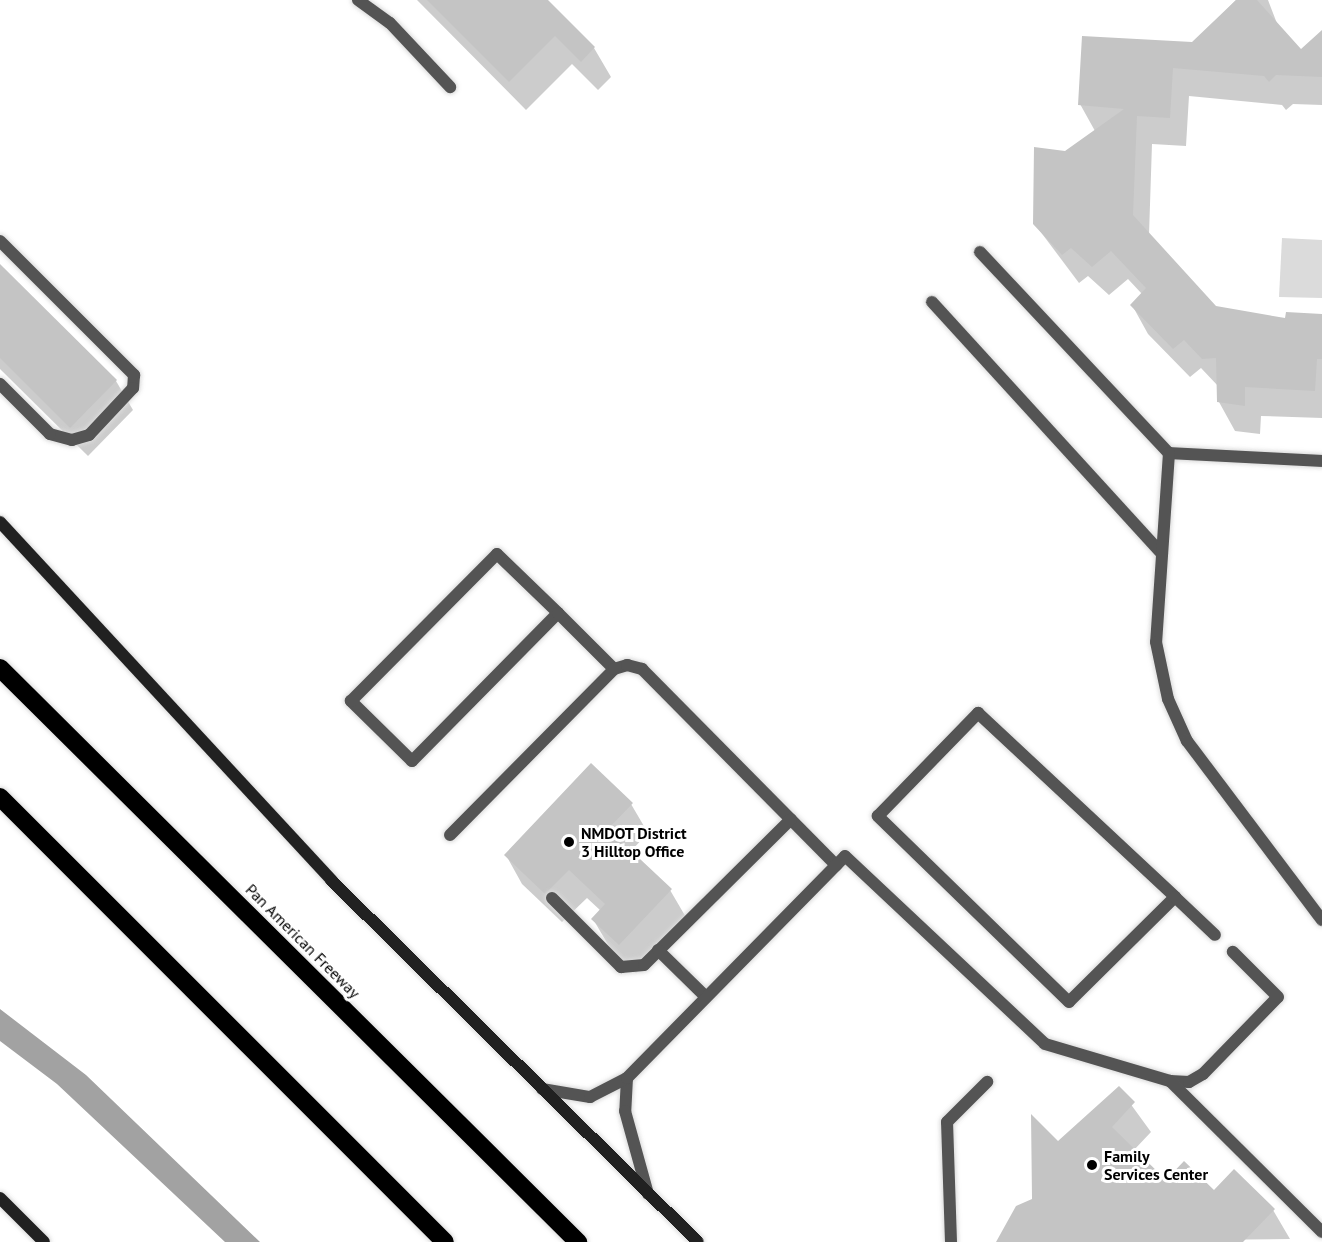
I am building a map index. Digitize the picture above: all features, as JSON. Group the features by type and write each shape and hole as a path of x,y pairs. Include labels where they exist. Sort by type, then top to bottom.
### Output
{"highway":[{"name":"Pan American Freeway","path":"0,668 578,1242"},
{"path":"0,797 445,1242"}],"main road":[{"path":"0,522 331,880 698,1242"},
{"path":"0,1198 44,1242"}],"lane":[{"path":"358,0 390,23 450,87"},
{"path":"0,241 134,375 133,388 89,435 72,440 50,434 0,384"},
{"path":"980,252 1169,453 1322,461"},
{"path":"932,302 1161,553"},
{"path":"1169,453 1156,642 1168,699 1187,741 1322,920"},
{"path":"558,613 412,761 351,701 497,554 558,613 614,669"},
{"path":"450,835 614,669 627,665 642,669 836,865"},
{"path":"1175,897 1069,1002 878,816 978,713 1175,897 1215,935"},
{"path":"552,898 621,967 644,964 790,819"},
{"path":"542,1089 590,1097 627,1078 845,856 1045,1044 1170,1081 1189,1082 1203,1074 1278,997 1233,952"},
{"path":"658,950 706,997"},
{"path":"627,1078 625,1111 648,1194"},
{"path":"1170,1081 1322,1232"},
{"path":"951,1242 947,1122 987,1082"}],"shaded area":[{"path":"1282,238 1322,240 1322,298 1279,297"},
{"path":"0,1009 86,1075 260,1242 225,1242 57,1084 0,1041"}],"building":[{"path":"427,0 548,0 595,47 581,62 555,36 509,82"},
{"path":"1236,0 1257,0 1301,49 1322,30 1322,77 1276,75 1269,82 1264,76 1173,68 1170,118 1137,116 1133,215 1216,306 1285,318 1286,312 1322,314 1322,359 1317,359 1315,391 1245,387 1245,406 1217,402 1216,358 1202,359 1184,340 1173,349 1130,305 1146,288 1111,251 1092,267 1071,248 1062,255 1033,224 1034,147 1065,151 1124,109 1078,105 1082,36 1192,42"},
{"path":"0,264 117,380 70,428 0,358"},
{"name":"NMDOT District 3 Hilltop Office","path":"591,763 633,803 608,829 672,889 619,945 591,919 605,904 569,870 545,894 504,855"},
{"name":"Family Services Center","path":"1119,1086 1135,1102 1112,1127 1166,1180 1184,1161 1214,1190 1234,1169 1275,1209 1243,1242 996,1242 1016,1206 1032,1199 1031,1114 1058,1141"}],"place":[{"name":"NMDOT District 3 Hilltop Office","path":"569,842"},
{"name":"Family Services Center","path":"1092,1165"}]}
